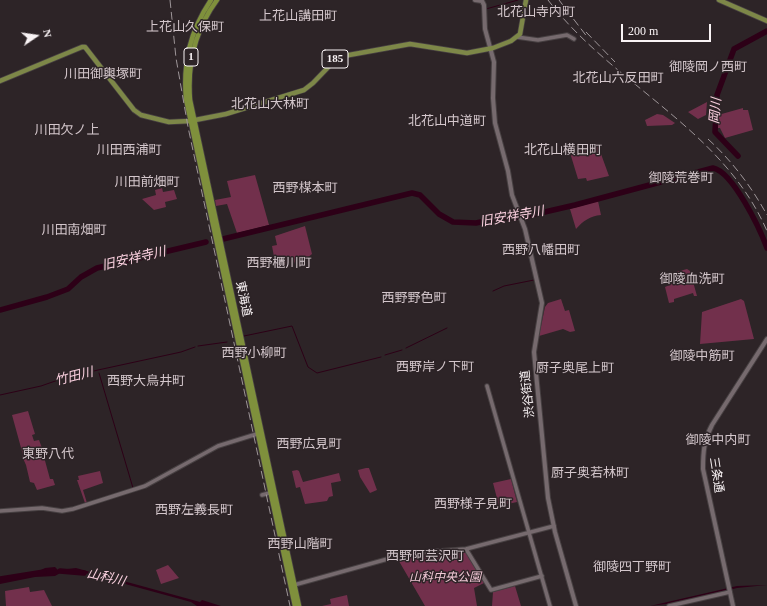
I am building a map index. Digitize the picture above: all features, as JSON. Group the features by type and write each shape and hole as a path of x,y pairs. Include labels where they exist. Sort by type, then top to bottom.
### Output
{"highway":[{"name":"東海道","path":"211,0 195,26 187,57 185,89 260,433 292,585 295,606"},
{"name":"東海道","path":"192,121 189,91 192,52 203,21 217,0"},
{"name":"東海道","path":"292,585 299,606"}],"main road":[{"name":"渋谷街道","path":"475,0 482,2 484,5 485,29 494,67 493,98 495,123 508,171 512,195 525,229 542,303 534,352 548,498 554,526 576,606"},
{"path":"517,37 520,32 522,12 526,0"},
{"path":"719,0 767,21"},
{"name":"185","path":"0,81 82,47 85,48 136,112 169,122 192,121 226,114 304,90 313,83 338,57 410,44 464,53 490,48 517,37"},
{"name":"三条通","path":"732,606 703,469 702,453 706,438 712,425 767,339"}],"street":[{"path":"517,37 538,40 567,35 574,38"},
{"path":"487,386 550,606"},
{"path":"0,511 20,511 42,508 62,511 73,509 145,486 218,446 260,433"},
{"path":"262,495 272,492"},
{"path":"292,585 409,553 466,549 554,526"},
{"path":"466,549 491,590 542,576"},
{"path":"669,606 729,590"}],"green space":[{"path":"707,102 706,115 698,119 688,112"},
{"path":"743,108 743,110 748,110 753,130 725,138 720,128 717,128 718,115"},
{"path":"657,114 663,115 675,123 672,125 647,126 645,120"},
{"path":"597,143 609,176 587,181 586,178 578,179 571,156 575,149"},
{"path":"255,175 269,225 237,233 227,204 216,206 215,200 231,197 227,181"},
{"path":"162,188 163,192 174,190 177,199 165,202 166,207 154,210 142,199 156,195 155,190"},
{"path":"598,201 601,215 593,216 587,219 576,229 570,209"},
{"path":"305,226 312,254 302,262 295,264 294,261 276,267 272,246 277,245 275,236"},
{"path":"687,269 690,271 697,296 694,296 693,293 674,299 674,302 669,303 665,287 672,284 669,274"},
{"path":"561,299 565,311 569,310 575,331 570,332 563,329 539,336 545,307 548,303"},
{"path":"741,299 744,301 754,339 700,344 702,312"},
{"path":"28,411 35,434 32,435 34,441 39,440 42,448 23,455 12,415"},
{"path":"44,449 46,456 44,457 50,479 53,479 55,485 37,490 34,483 30,482 22,456"},
{"path":"369,468 377,490 370,493 360,477 358,470"},
{"path":"100,471 103,483 83,490 87,503 85,503 77,480 79,480 78,476"},
{"path":"292,471 299,471 303,482 339,473 341,481 331,483 333,496 329,497 327,501 305,504 300,487 296,488"},
{"path":"511,479 517,502 499,506 493,483"},
{"name":"山科中央公園","path":"466,549 486,582 474,588 477,606 425,606 396,556 409,553"},
{"path":"168,565 179,578 161,584 156,570"},
{"path":"515,586 521,606 492,606 493,592"},
{"path":"29,587 30,592 44,590 52,606 6,606 5,591"},
{"path":"347,595 349,606 322,606 331,604 330,599"}],"water":[{"path":"55,567 58,570 76,568 200,602 202,600 221,606 197,606 191,602 74,570 62,572 55,576 35,577 0,584 0,581 22,576 27,577 45,568"},
{"path":"767,585 737,588 682,602 650,606 737,586"}],"waterway":[{"path":"486,9 518,0"},
{"name":"岡川","path":"738,156 715,132 717,95 734,49 767,31"},
{"name":"旧安祥寺川","path":"223,239 412,193 420,195 439,214 453,222 476,223 499,218 523,217 575,205 713,168 721,172 737,190 752,215 767,248"},
{"name":"旧安祥寺川","path":"0,310 47,297 68,289 81,277 97,268 206,242"},
{"path":"493,291 504,286 534,280"},
{"path":"244,336 292,326 308,367 317,373 381,357"},
{"path":"406,348 447,328"},
{"path":"198,346 227,342"},
{"name":"竹田川","path":"0,395 41,386 61,379 98,370 181,352 195,347"},
{"path":"385,355 402,350"},
{"path":"99,373 133,488"},
{"name":"山科川","path":"60,571 84,573"},
{"name":"山科川","path":"0,579 44,572"}],"railway":[{"path":"170,0 176,58 188,127 290,606"},
{"path":"548,0 574,30 603,58 696,135 723,164 748,195 767,231"},
{"path":"559,0 588,38"},
{"path":"586,32 615,62"},
{"path":"708,139 740,174 767,215"}],"district":[{"name":"北花山寺内町","path":"536,13"},
{"name":"上花山講田町","path":"298,17"},
{"name":"上花山久保町","path":"185,28"},
{"name":"御陵岡ノ西町","path":"708,68"},
{"name":"川田御輿塚町","path":"103,75"},
{"name":"北花山六反田町","path":"618,79"},
{"name":"北花山大林町","path":"270,105"},
{"name":"北花山中道町","path":"447,122"},
{"name":"川田欠ノ上","path":"67,131"},
{"name":"川田西浦町","path":"129,151"},
{"name":"北花山横田町","path":"563,151"},
{"name":"御陵荒巻町","path":"681,179"},
{"name":"川田前畑町","path":"147,183"},
{"name":"西野楳本町","path":"305,189"},
{"name":"川田南畑町","path":"74,231"},
{"name":"西野八幡田町","path":"541,251"},
{"name":"西野櫃川町","path":"279,264"},
{"name":"御陵血洗町","path":"692,280"},
{"name":"西野野色町","path":"414,299"},
{"name":"西野小柳町","path":"254,354"},
{"name":"御陵中筋町","path":"702,357"},
{"name":"西野岸ノ下町","path":"435,368"},
{"name":"厨子奥尾上町","path":"575,369"},
{"name":"西野大鳥井町","path":"146,382"},
{"name":"御陵中内町","path":"718,441"},
{"name":"西野広見町","path":"309,445"},
{"name":"東野八代","path":"48,455"},
{"name":"厨子奥若林町","path":"590,474"},
{"name":"西野様子見町","path":"473,505"},
{"name":"西野左義長町","path":"194,511"},
{"name":"西野山階町","path":"300,545"},
{"name":"西野阿芸沢町","path":"425,557"},
{"name":"御陵四丁野町","path":"632,568"}]}
